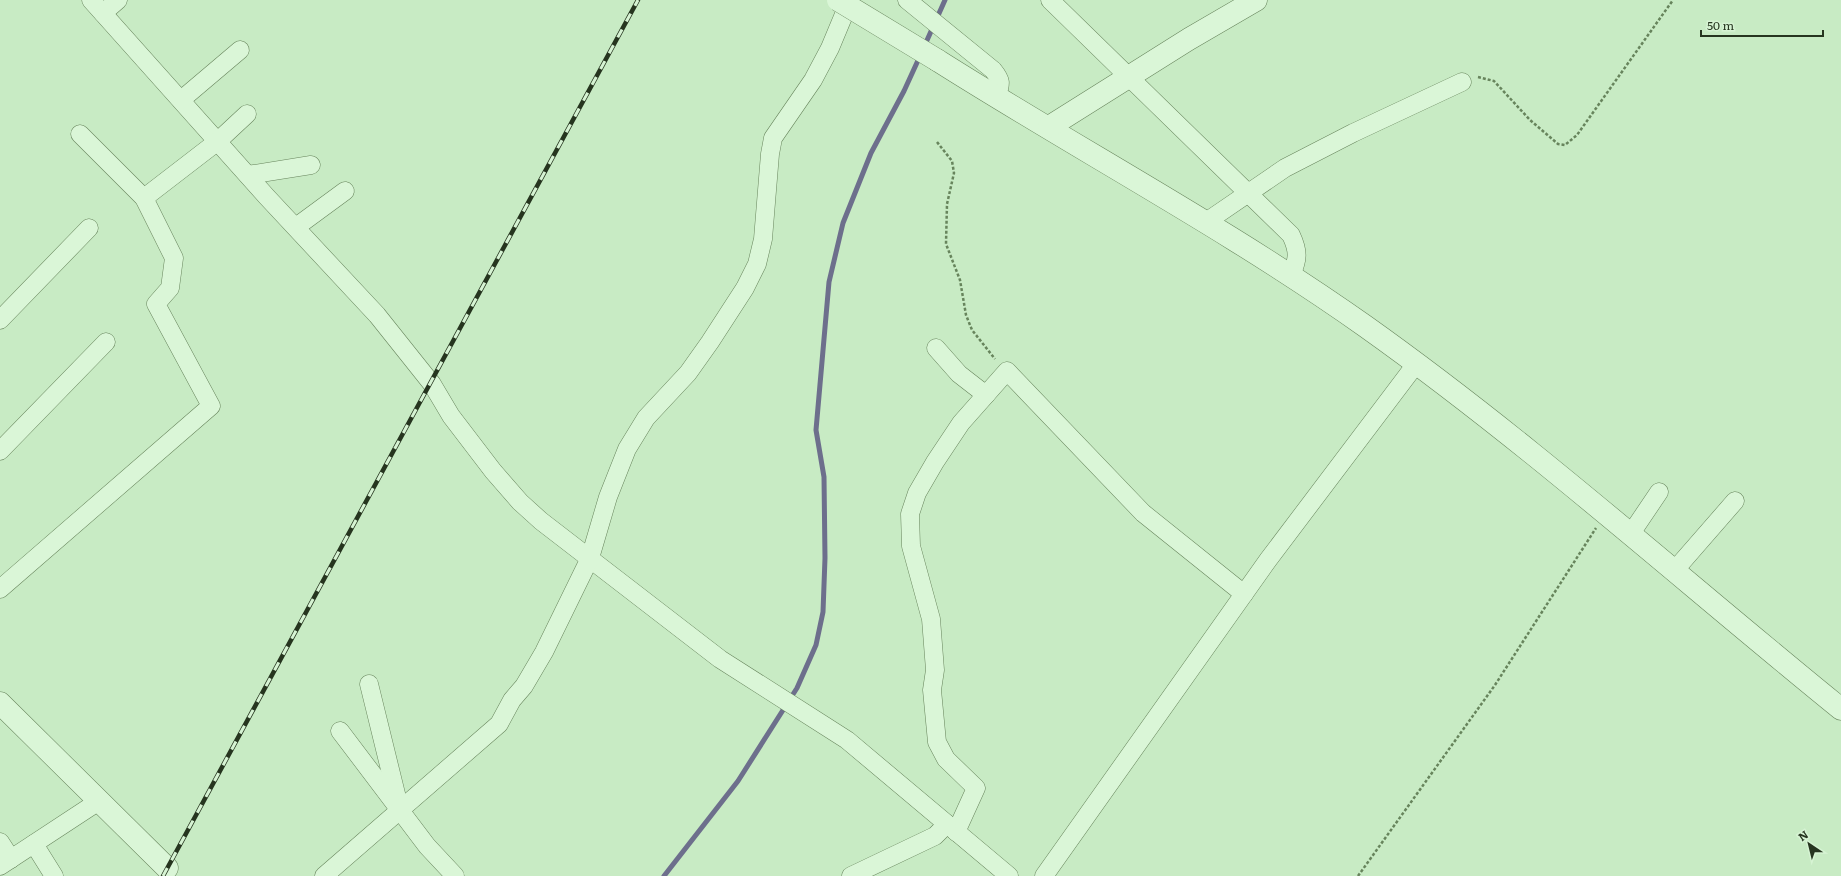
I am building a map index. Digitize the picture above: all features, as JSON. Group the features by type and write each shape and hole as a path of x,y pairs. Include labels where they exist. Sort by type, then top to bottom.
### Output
{"street":[{"path":"91,0 296,228 377,315 432,384 451,416 479,453 520,502 540,521 720,659 847,740 1009,876"},
{"path":"103,14 118,0"},
{"path":"838,0 1206,222 1291,276 1366,327 1416,364 1605,514 1841,709"},
{"path":"324,876 499,724 512,700 524,686 544,652 590,558 608,497 627,449 646,418 688,373 710,342 745,288 757,264 763,239 770,154 773,138 813,80 830,48 850,0"},
{"path":"907,0 993,70 1000,79 1000,86 997,96"},
{"path":"1050,0 1128,78 1291,235 1297,247 1297,260 1291,276"},
{"path":"1048,127 1189,39 1256,0"},
{"path":"181,100 240,50"},
{"path":"1206,222 1285,168 1462,82"},
{"path":"144,198 218,141 247,114"},
{"path":"0,590 211,406 156,304 170,288 174,258 144,198 80,134"},
{"path":"248,175 311,165"},
{"path":"296,228 345,191"},
{"path":"0,320 89,228"},
{"path":"0,451 106,342"},
{"path":"936,348 959,374 986,395"},
{"path":"1044,876 1244,594 1416,364"},
{"path":"850,876 952,828 976,788 946,759 937,742 932,690 935,670 931,620 911,546 910,514 917,494 935,462 961,423 1007,371 1143,513 1244,594"},
{"path":"1630,535 1659,492"},
{"path":"1674,571 1735,501"},
{"path":"369,684 400,811"},
{"path":"0,703 171,872"},
{"path":"340,731 427,846 456,876"},
{"path":"0,842 5,863 100,801"},
{"path":"34,844 54,876"}],"path":[{"path":"1462,82 1481,77 1494,81 1530,120 1558,144 1565,145 1577,135 1673,0"},
{"path":"937,142 952,161 954,174 947,204 946,244 960,280 966,315 972,330 979,341 1007,371"},
{"path":"1358,876 1495,684 1605,514"}],"waterway":[{"path":"924,47 945,0"},
{"path":"664,876 738,781 797,688 816,645 823,612 825,558 824,477 816,430 829,282 843,223 871,153 904,91 920,56"}],"railway":[{"path":"163,876 638,0"}]}
